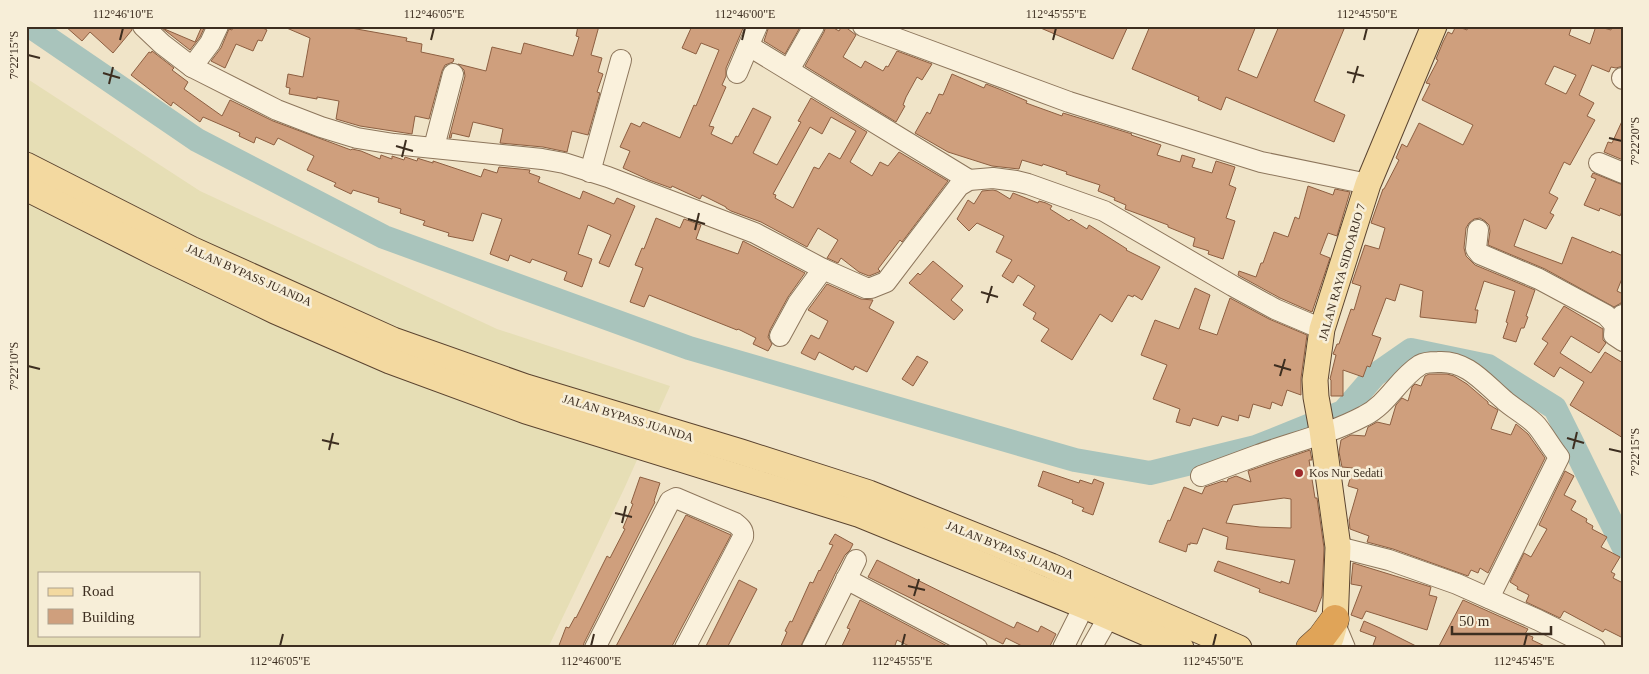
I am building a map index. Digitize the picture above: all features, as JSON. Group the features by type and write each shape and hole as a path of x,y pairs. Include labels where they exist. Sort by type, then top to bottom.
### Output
{"highway":[{"path":"1310,648 1335,622"}],"main road":[{"name":"JALAN RAYA SIDOARJO 7","path":"1329,648 1335,622 1338,547 1322,433 1316,405 1315,380 1322,329 1368,184 1434,26"},
{"name":"JALAN BYPASS JUANDA","path":"26,165 191,249 393,340 526,387 869,493 1051,566 1240,648"},
{"name":"JALAN BYPASS JUANDA","path":"26,188 275,311 390,360 526,411 858,514 1084,606 1181,648"}],"street":[{"path":"143,26 162,44 192,67 277,110 321,127 357,138 394,144 542,159 590,172 754,233 823,269 866,288 886,282 960,186 969,180 994,178 1028,184 1104,211 1232,286 1275,309 1322,329"},
{"path":"192,67 210,43 218,26"},
{"path":"738,72 757,26"},
{"path":"790,70 814,26"},
{"path":"863,26 1068,102 1261,162 1368,184"},
{"path":"749,46 969,180"},
{"path":"590,172 621,60"},
{"path":"434,147 453,74"},
{"path":"1599,163 1623,173"},
{"path":"1478,230 1476,249 1480,254 1539,279 1606,315 1620,326"},
{"path":"780,336 798,303 823,269"},
{"path":"1201,476 1322,433 1366,415 1382,404 1406,377 1427,362 1441,361 1465,367 1536,425 1559,457 1489,598"},
{"path":"595,648 670,501 676,498 735,523 741,528 743,533 743,537 685,648"},
{"path":"1338,547 1389,560 1457,584 1595,648"},
{"path":"812,648 856,560"},
{"path":"846,579 977,648"},
{"path":"1084,606 1067,639 1092,645 1108,618"},
{"path":"1335,622 1345,648"}],"shaded area":[{"path":"26,78 200,191 497,329 670,386 624,489 548,648 26,648"}],"building":[{"path":"65,26 131,26 132,30 113,53 90,32 82,41"},
{"path":"202,26 205,26 200,37 190,50 162,28 195,42"},
{"path":"233,26 259,26 267,30 262,41 258,40 253,51 236,44 225,68 211,61 221,48 229,29 232,30"},
{"path":"282,26 351,26 351,28 407,38 406,41 422,44 421,52 454,59 453,62 445,65 442,71 429,119 415,116 412,134 360,126 336,119 339,101 289,94 290,88 286,87 288,74 303,77 310,38"},
{"path":"578,26 599,26 591,55 602,58 598,72 603,74 597,92 600,93 588,135 572,131 567,152 543,147 500,143 503,129 473,122 469,137 452,133 451,138 449,138 465,76 464,70 458,64 486,71 492,47 521,54 524,43 573,56 579,37 576,36"},
{"path":"692,26 744,26 726,68 726,76 722,85 726,87 709,126 714,127 711,134 732,144 736,136 738,137 753,108 771,117 753,153 777,165 801,122 798,121 811,98 867,132 850,162 872,176 880,162 888,166 899,152 948,181 902,242 900,240 878,269 879,272 869,276 859,272 841,258 838,263 827,258 838,240 818,228 807,247 761,222 731,211 702,195 700,199 672,186 671,188 649,180 623,168 630,151 620,147 631,123 640,127 643,122 680,138 694,105 696,106 719,50 701,43 696,54 682,48","holes":["831,117 856,131 840,159 829,153 819,169 814,167 793,208 775,198 776,195 773,194 810,127 822,134"]},
{"path":"769,26 794,26 799,29 785,54 764,41"},
{"path":"826,26 839,31 844,26 856,35 843,57 861,68 865,61 883,71 886,66 888,67 897,51 932,64 922,80 917,77 906,97 903,105 905,106 896,122 805,66"},
{"path":"1036,26 1128,26 1113,59"},
{"path":"1150,26 1256,26 1238,70 1257,78 1279,26 1338,26 1344,29 1314,101 1345,115 1334,142 1226,97 1221,110 1198,100 1199,97 1132,69"},
{"path":"1456,26 1467,30 1468,26 1572,26 1569,35 1590,44 1596,26 1611,30 1612,26 1623,26 1623,66 1611,67 1609,72 1592,65 1579,95 1594,103 1587,116 1595,120 1570,165 1564,162 1549,193 1558,198 1550,213 1554,215 1546,229 1524,219 1514,246 1562,264 1572,237 1623,256 1623,276 1617,291 1623,294 1623,300 1614,307 1545,269 1488,245 1489,225 1480,218 1474,219 1466,228 1464,248 1466,256 1475,265 1535,290 1524,328 1521,328 1516,342 1503,338 1515,291 1484,281 1475,310 1478,310 1476,323 1420,317 1423,291 1400,284 1395,301 1386,298 1372,335 1381,338 1370,367 1367,366 1363,377 1343,370 1343,396 1331,396 1330,379 1336,355 1333,354 1337,344 1339,344 1351,309 1354,310 1361,286 1352,283 1365,245 1379,249 1385,228 1371,223 1383,189 1399,160 1396,158 1402,144 1407,147 1419,123 1463,145 1473,125 1422,100 1430,84 1426,83 1438,60 1436,59 1443,42 1448,32 1452,34","holes":["1554,66 1576,75 1566,94 1545,84"]},
{"path":"152,51 188,82 184,89 222,116 230,100 273,121 380,159 381,155 392,159 392,156 404,160 405,157 417,161 418,158 481,177 484,169 497,173 499,167 530,170 529,173 540,177 538,182 580,199 583,191 614,204 617,198 635,206 609,267 599,263 611,235 588,225 578,254 592,259 582,287 564,280 567,272 532,259 530,263 510,255 508,261 490,254 502,219 482,213 473,241 448,236 449,233 423,225 425,221 400,213 401,209 378,202 379,198 353,190 351,194 334,186 336,183 307,170 314,156 278,138 274,145 256,137 254,143 239,136 240,133 203,117 200,122 173,102 171,106 131,75 149,52 151,53"},
{"path":"952,74 984,88 986,84 1027,101 1026,103 1062,116 1063,113 1161,145 1157,155 1180,162 1182,155 1195,159 1192,167 1212,173 1216,161 1235,167 1229,185 1236,188 1226,218 1235,221 1223,259 1208,254 1209,251 1193,246 1195,238 1168,227 1168,225 1125,209 1126,205 1098,191 1100,185 1043,164 1042,166 1022,160 1019,169 992,166 948,152 915,133 927,112 930,114 939,94 943,95"},
{"path":"1623,119 1623,160 1604,152 1608,142 1612,143"},
{"path":"1593,173 1623,185 1623,209 1620,216 1600,208 1599,211 1584,205 1596,179 1591,177"},
{"path":"1308,186 1333,195 1335,189 1350,192 1337,236 1328,233 1320,254 1330,258 1312,312 1280,298 1238,275 1239,271 1256,277 1274,232 1288,237 1295,217 1299,219"},
{"path":"993,190 1010,199 1013,193 1038,203 1039,201 1046,203 1052,206 1050,209 1069,221 1071,219 1087,229 1089,225 1126,250 1160,267 1142,300 1134,295 1133,297 1128,295 1112,322 1100,314 1072,360 1041,341 1049,329 1033,319 1036,313 1023,305 1035,286 1018,275 1013,283 1002,276 1012,260 996,252 1004,236 977,223 969,231 957,219 968,200 974,204 982,191"},
{"path":"656,218 680,228 684,219 701,225 696,239 738,254 743,241 805,273 788,297 770,330 768,337 772,344 768,351 753,344 756,338 738,329 649,295 644,307 630,302 643,268 635,265 642,248 644,249"},
{"path":"933,261 963,286 951,300 963,310 954,320 909,283 918,273 920,275"},
{"path":"827,284 861,299 873,300 869,308 894,322 867,372 855,366 853,370 819,352 815,360 801,353 811,335 819,339 828,321 808,310"},
{"path":"1195,288 1210,295 1199,329 1217,335 1230,298 1269,319 1307,335 1301,378 1301,395 1287,390 1282,406 1272,402 1270,409 1253,404 1249,418 1239,415 1238,421 1222,416 1218,426 1193,418 1190,426 1176,422 1180,409 1153,399 1167,365 1141,355 1155,320 1179,329"},
{"path":"1564,306 1603,329 1603,340 1606,343 1599,353 1571,336 1560,353 1591,373 1605,352 1623,363 1623,438 1570,405 1584,382 1560,367 1554,377 1534,364 1548,343 1542,339"},
{"path":"917,356 928,362 913,386 902,379"},
{"path":"1429,374 1447,374 1467,384 1488,404 1498,410 1491,429 1511,435 1516,424 1528,434 1545,458 1488,573 1480,568 1478,573 1471,570 1468,576 1393,549 1367,542 1369,536 1350,529 1349,520 1358,489 1348,486 1353,468 1342,467 1339,452 1341,440 1351,435 1365,436 1368,427 1377,422 1390,425 1396,405 1402,398 1408,401 1412,387 1415,384 1421,386 1425,376"},
{"path":"1310,450 1312,460 1309,460 1315,498 1317,498 1324,548 1322,596 1316,612 1259,592 1260,589 1214,571 1218,561 1281,583 1281,581 1289,584 1295,560 1226,549 1228,537 1203,528 1197,544 1188,544 1186,552 1159,542 1184,487 1202,494 1205,487 1223,481 1227,482 1228,479 1236,476 1251,482 1248,471","holes":["1284,498 1291,499 1291,528 1226,523 1233,505"]},
{"path":"1043,471 1079,483 1080,480 1092,484 1094,479 1104,483 1093,515 1082,511 1084,508 1072,503 1073,500 1038,486"},
{"path":"1565,471 1574,476 1564,495 1576,501 1571,510 1587,519 1586,522 1593,526 1592,529 1607,537 1601,547 1620,557 1611,572 1615,574 1613,578 1623,583 1623,638 1605,629 1603,632 1564,611 1560,618 1526,602 1529,595 1517,589 1518,587 1510,582 1524,553 1531,557 1547,529 1539,525"},
{"path":"640,477 660,483 655,502 583,648 558,648 566,627 569,628 576,618 607,556 610,558 625,529 623,528 633,504 631,503"},
{"path":"686,515 731,535 671,648 615,648"},
{"path":"835,534 853,544 835,574 800,648 780,648 787,632 785,631 790,621 792,622 810,582 813,583 833,545 829,544"},
{"path":"877,560 1014,628 1017,622 1038,632 1041,626 1056,634 1049,648 1026,648 1006,638 1003,644 868,577"},
{"path":"1353,563 1431,587 1429,595 1437,597 1427,630 1366,611 1362,619 1351,615 1362,586 1351,584"},
{"path":"739,580 757,589 727,648 705,648"},
{"path":"860,600 951,648 913,648 897,640 894,648 841,648 850,629 847,628"},
{"path":"1463,600 1528,629 1525,634 1533,637 1532,640 1549,648 1438,648"},
{"path":"1364,621 1420,648 1372,648 1376,637 1360,631"}],"waterway":[{"path":"30,26 197,140 384,237 689,348 1075,460 1150,473 1256,447 1343,412 1375,375 1411,350 1488,366 1555,408 1623,546"}],"place":[{"name":"Kos Nur Sedati","path":"1299,473"}]}
